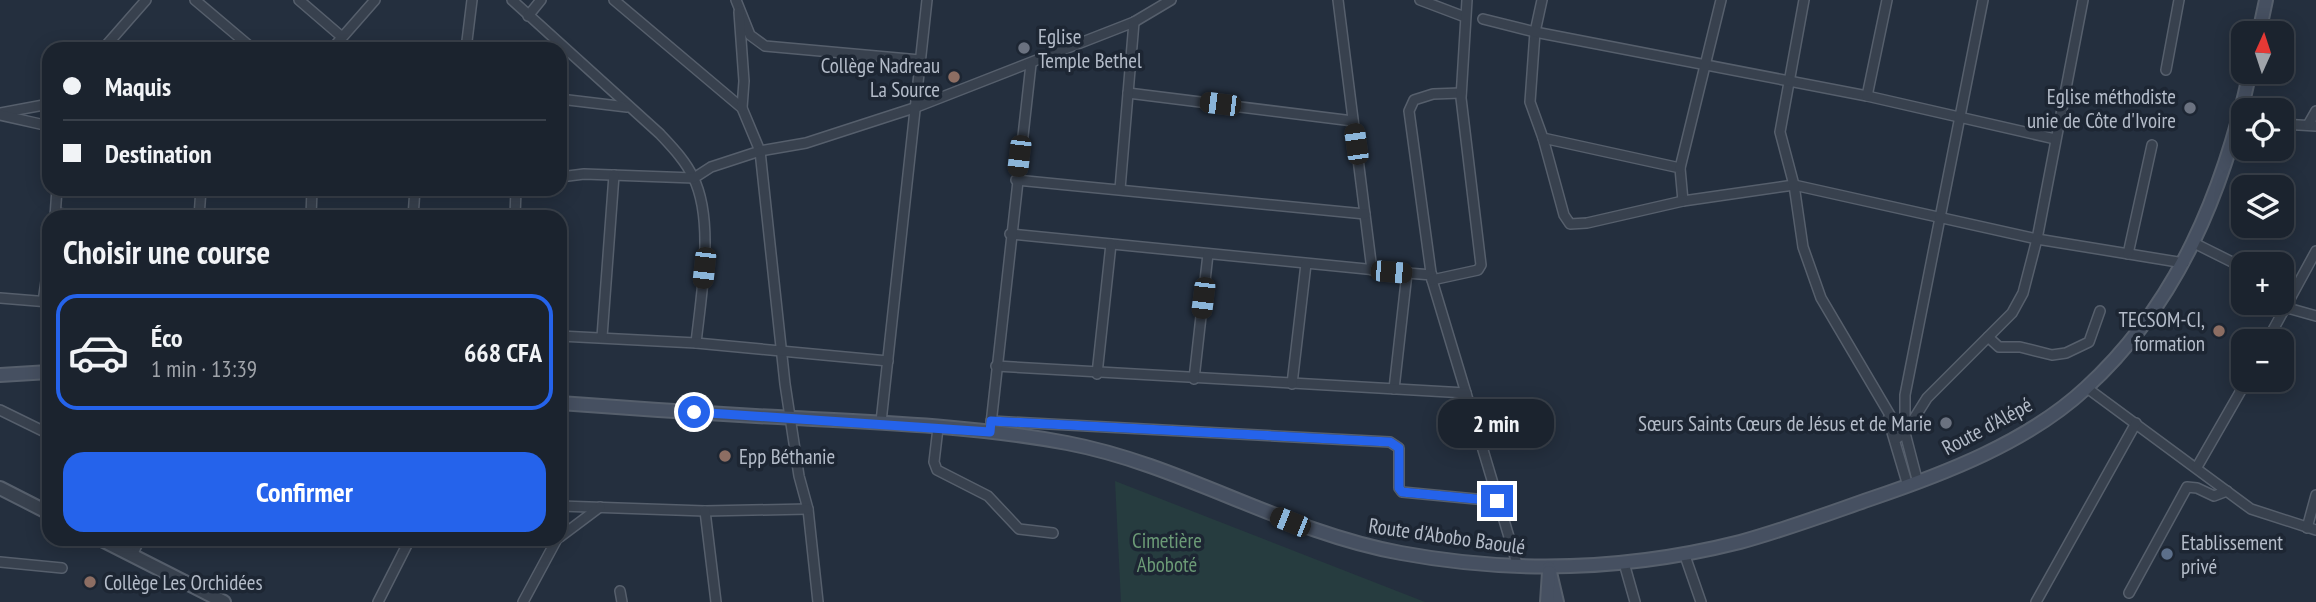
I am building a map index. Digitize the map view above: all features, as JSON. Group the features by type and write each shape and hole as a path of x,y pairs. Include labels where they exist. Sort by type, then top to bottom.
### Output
{"main road":[{"path":"2262,21 2266,0"},
{"name":"Route d'Alépé","path":"1549,568 1624,563 1739,542 1913,485 2026,430 2087,388 2146,319 2184,263 2217,193 2231,152"},
{"path":"0,375 42,372"},
{"name":"Route d'Abobo Baoulé","path":"567,403 881,422 937,428 991,426 1117,454 1163,469 1345,541 1401,553 1518,567 1549,568"},
{"path":"1547,602 1549,568"},
{"path":"1549,568 1557,602"}],"street":[{"path":"109,42 146,0"},
{"path":"195,0 245,42"},
{"path":"299,0 342,37"},
{"path":"338,42 375,0"},
{"path":"467,42 472,0"},
{"path":"512,0 556,42"},
{"path":"528,16 541,0"},
{"path":"614,0 741,108 760,151 781,352 793,418 799,476 808,509 818,602"},
{"path":"737,0 744,81 741,108"},
{"path":"737,0 750,35 765,46 920,61"},
{"path":"881,422 927,0"},
{"path":"567,177 614,175 694,178 711,167 760,151 806,143 914,108 1133,22 1171,0"},
{"path":"1338,0 1373,270"},
{"path":"1420,0 1465,17"},
{"path":"1010,234 1432,277 1478,270 1482,265 1461,93 1467,0"},
{"path":"1542,0 1535,32 1530,102 1564,215 1570,224 1683,201 1794,186 2037,239 2184,263"},
{"path":"1683,201 1680,168 1721,0"},
{"path":"1804,0 1787,81 1780,132 1794,186 1803,247 1821,298 1890,415"},
{"path":"1867,96 1887,0"},
{"path":"1913,485 1905,433 1905,398 1983,0"},
{"path":"1896,439 1905,433 1927,398 2018,304 2037,239 2083,0"},
{"path":"2166,70 2179,0"},
{"path":"1483,19 1535,32 1867,96 2055,139"},
{"path":"1120,189 1133,22"},
{"path":"567,52 679,154 694,178 704,235 696,343"},
{"path":"1031,64 1010,234 991,426 1390,442 1399,448 1399,488 1402,492 1497,501"},
{"path":"1128,93 1353,121"},
{"path":"1461,93 1420,97 1409,106 1432,277 1518,567"},
{"path":"567,100 627,107"},
{"path":"0,114 42,105"},
{"path":"2294,124 2312,125 2316,111"},
{"path":"0,114 42,124"},
{"path":"1543,138 1680,168"},
{"path":"2128,254 2152,145"},
{"path":"602,338 614,175"},
{"path":"1016,180 1365,214"},
{"path":"2194,243 2231,262"},
{"path":"1097,374 1111,244"},
{"path":"2294,282 2316,251"},
{"path":"1194,379 1208,254"},
{"path":"1292,384 1306,264"},
{"path":"1394,389 1407,273"},
{"path":"0,298 42,302"},
{"path":"2294,310 2316,316"},
{"path":"1988,337 1999,347 2020,347 2052,355 2066,353 2089,342 2100,311"},
{"path":"567,336 696,343 888,361"},
{"path":"996,366 1097,374 1466,393"},
{"path":"2087,388 2227,491 2267,516 2312,529 2316,495"},
{"path":"2197,467 2240,392"},
{"path":"1905,398 1888,419 1913,485"},
{"path":"0,410 42,431"},
{"path":"2036,602 2136,423"},
{"path":"937,428 934,462 937,470 988,496 1019,529 1053,533"},
{"path":"2129,593 2187,487 2197,488 2214,496 2227,491"},
{"path":"0,488 42,509"},
{"path":"567,506 705,511 808,509"},
{"path":"567,532 600,507"},
{"path":"705,511 716,602"},
{"path":"114,546 219,601"},
{"path":"132,555 136,546"},
{"path":"377,602 406,546"},
{"path":"523,602 553,546"},
{"path":"1684,553 1700,602"},
{"path":"0,562 62,568"},
{"path":"1624,563 1635,602"},
{"path":"621,591 622,602"}],"green space":[{"name":"Cimetière Aboboté","path":"1115,481 1425,602 1121,602"}],"place":[{"name":"Eglise Temple Bethel","path":"1024,48"},
{"name":"Collège Nadreau La Source","path":"954,77"},
{"name":"Eglise méthodiste unie de Côte d'Ivoire","path":"2190,108"},
{"name":"TECSOM-CI, formation","path":"2219,331"},
{"name":"Sœurs Saints Cœurs de Jésus et de Marie","path":"1946,423"},
{"name":"Epp Béthanie","path":"725,456"},
{"name":"Etablissement privé","path":"2167,554"},
{"name":"Collège Les Orchidées","path":"90,582"}],"route":[{"path":"694,412 881,422 990,432 991,421 1390,442 1399,448 1399,488 1402,492 1497,501"}]}
